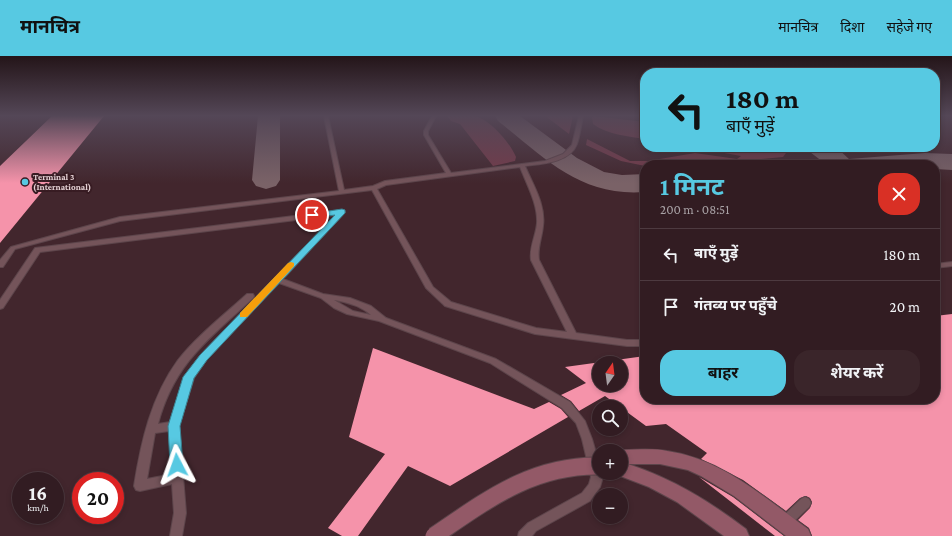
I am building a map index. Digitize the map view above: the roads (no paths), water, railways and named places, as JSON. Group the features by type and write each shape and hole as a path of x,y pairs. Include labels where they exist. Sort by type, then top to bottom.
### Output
{"main road":[{"path":"628,457 656,456 690,463 725,480 800,536"},
{"path":"434,536 484,502 517,485 549,471 592,461"},
{"path":"568,466 592,465"},
{"path":"628,471 648,478 677,491 701,506 739,536"}],"lane":[{"path":"331,138 342,192"},
{"path":"428,138 450,175"},
{"path":"0,265 13,248 120,218 374,188 385,183 546,162 564,155 570,150 576,138"},
{"path":"522,166 540,218 540,227 533,252 535,260 573,336"},
{"path":"374,188 430,288 442,300 458,308 535,331 627,343 640,342"},
{"path":"0,306 38,250 342,212 195,367 189,377 174,426 180,514 176,536"},
{"path":"940,265 952,264"},
{"path":"277,279 322,296 368,308 383,320 493,361 566,405 580,421 587,439 597,477 594,487 586,497 532,527 524,536"},
{"path":"178,478 140,486 144,460 164,390 182,362 250,296"},
{"path":"152,429 174,426"},
{"path":"784,524 804,503"}],"place":[{"name":"Terminal 3 (International)","path":"25,182"}]}
